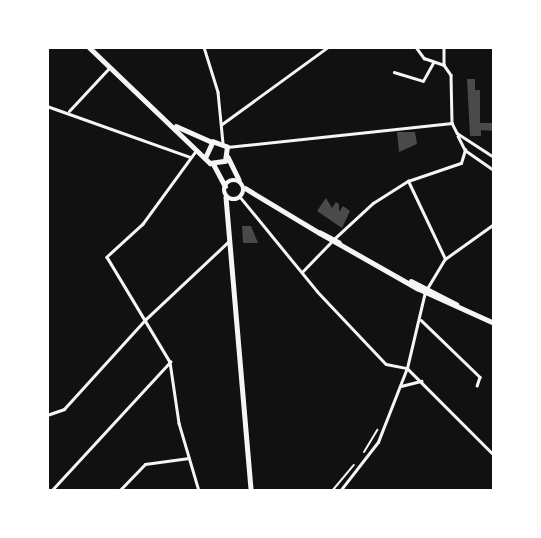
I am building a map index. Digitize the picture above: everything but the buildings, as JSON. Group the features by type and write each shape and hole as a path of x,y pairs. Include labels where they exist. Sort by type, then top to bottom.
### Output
{"main road":[{"path":"89,47 214,164 225,186 251,491"},
{"path":"169,122 225,145 240,181 254,196 469,312"},
{"path":"206,157 213,142"},
{"path":"214,164 228,157"},
{"path":"225,186 232,180 240,181"},
{"path":"229,214 245,188"},
{"path":"226,197 254,196"},
{"path":"427,291 494,323"}],"street":[{"path":"204,47 213,68 225,145 452,123"},
{"path":"222,124 328,47"},
{"path":"416,47 433,64 444,65"},
{"path":"444,47 444,65 453,81 452,123 466,150 494,170"},
{"path":"394,72 423,81 433,64"},
{"path":"69,111 110,67"},
{"path":"47,106 69,111 190,157"},
{"path":"457,133 494,158"},
{"path":"197,150 144,224 107,257 170,362 189,458 199,491"},
{"path":"302,272 373,203 408,181 461,163 466,150"},
{"path":"408,181 445,259"},
{"path":"240,198 302,272 386,364 407,368 494,455"},
{"path":"340,491 371,454 401,386 427,291 445,259 494,224"},
{"path":"47,415 64,409 146,319 231,240"},
{"path":"426,300 433,296"},
{"path":"421,320 480,377 477,386"},
{"path":"51,491 170,362"},
{"path":"401,386 421,381"},
{"path":"119,491 145,464 189,458"}],"path":[{"path":"332,491 362,455"}]}
